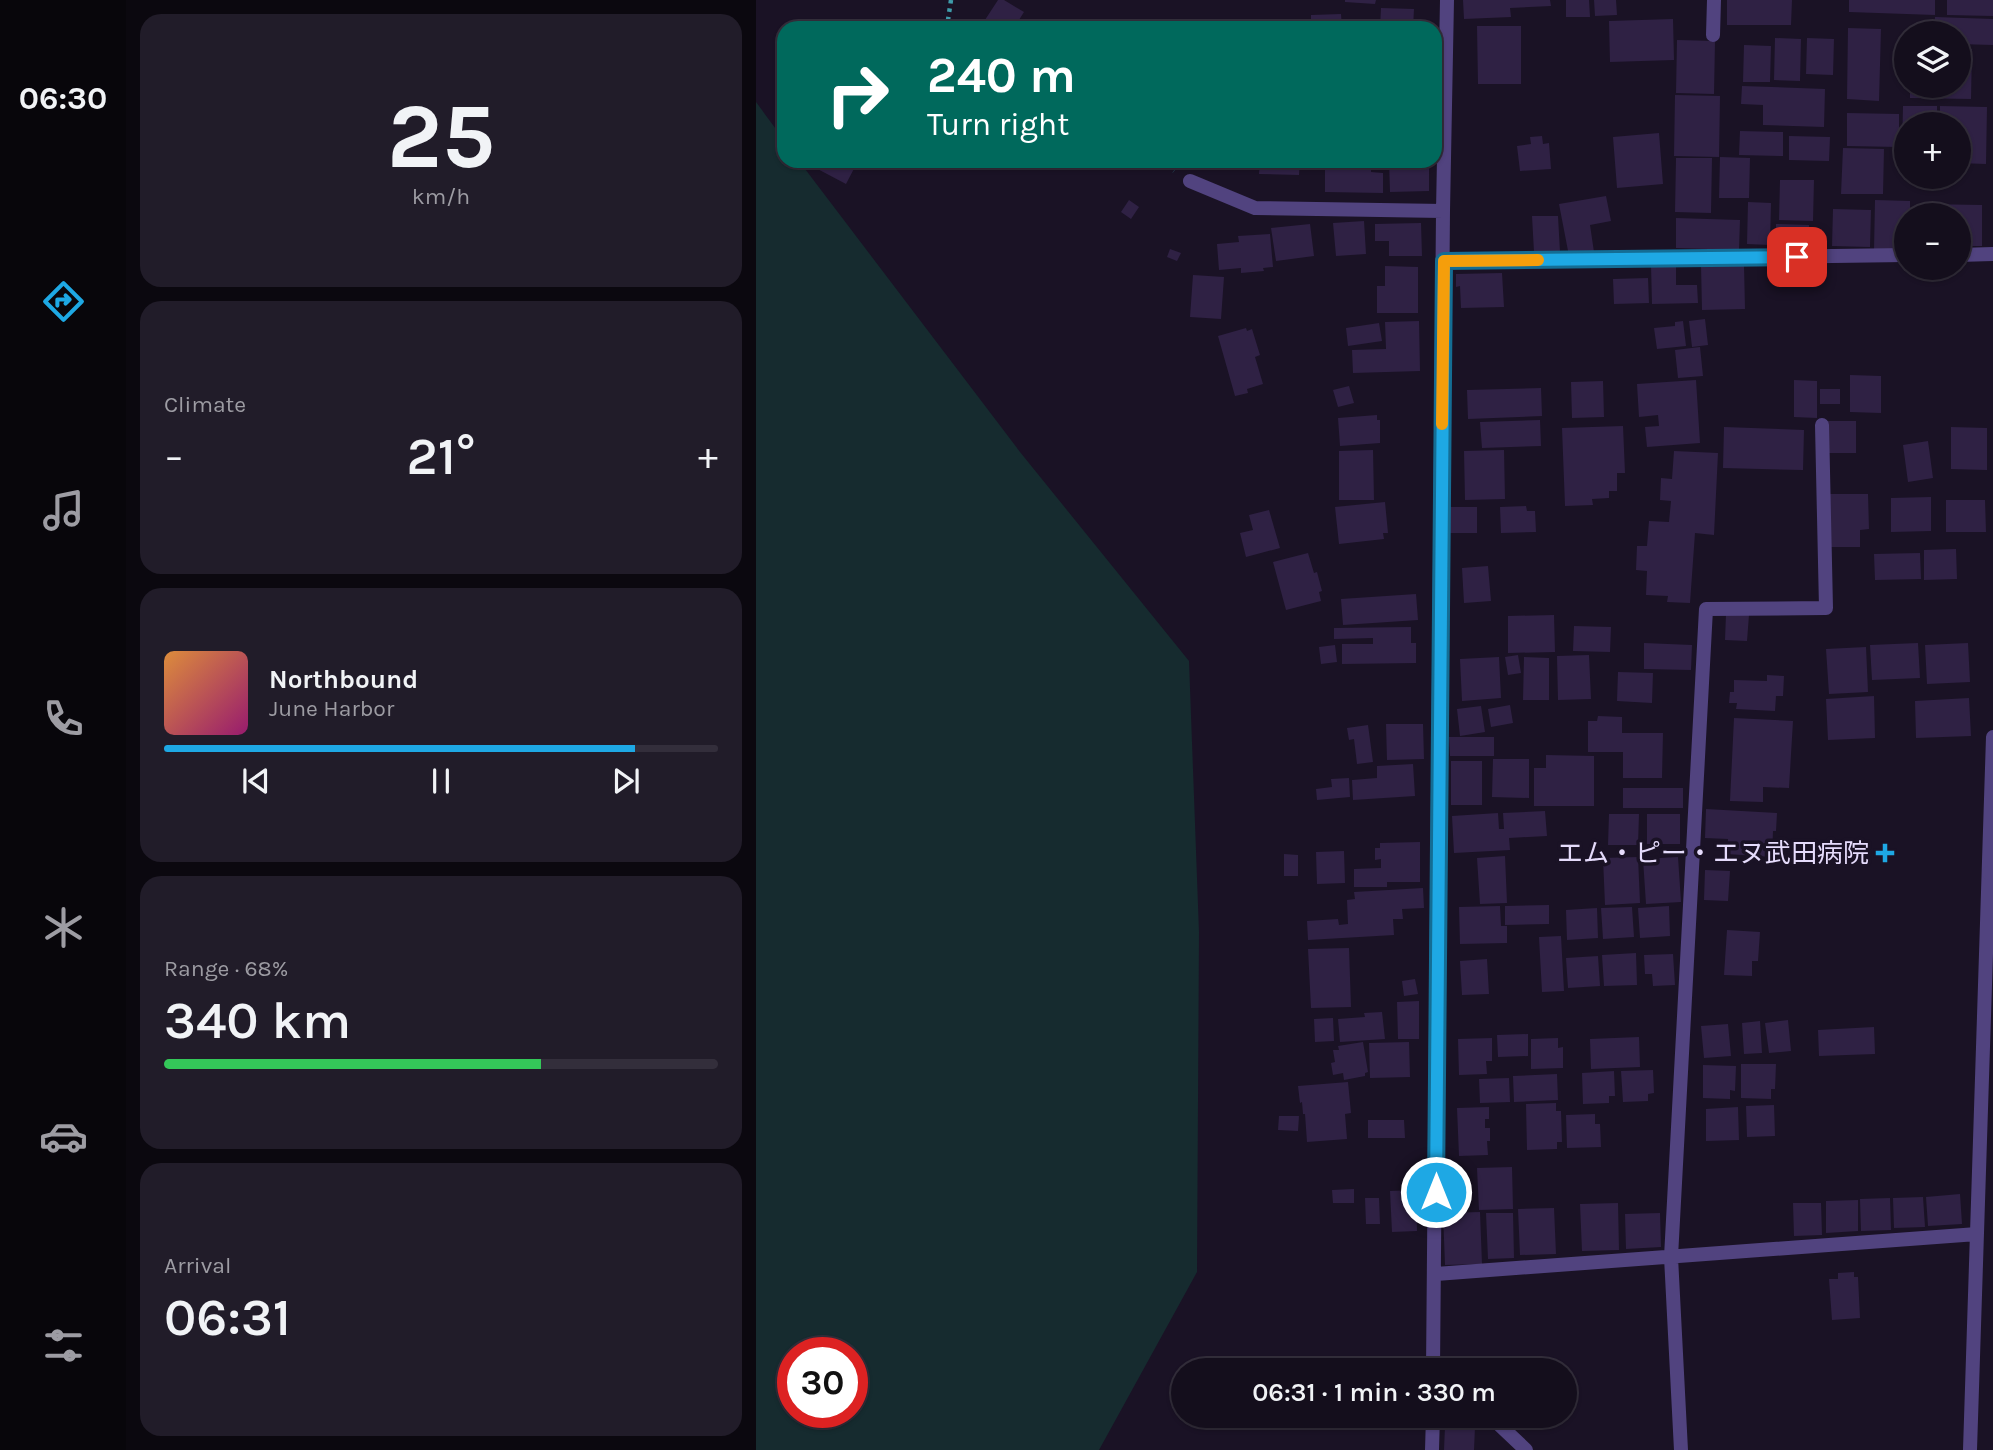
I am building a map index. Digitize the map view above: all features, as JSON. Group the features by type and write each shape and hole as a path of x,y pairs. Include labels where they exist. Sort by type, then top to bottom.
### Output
{"street":[{"path":"1436,1358 1443,211 1447,0"},
{"path":"1713,34 1714,0"},
{"path":"1190,181 1255,208 1443,211"},
{"path":"1971,255 1993,254"},
{"path":"1444,261 1894,255"},
{"path":"1681,1450 1671,1256 1706,609 1826,608 1822,425"},
{"path":"1970,1450 1991,873 1993,737"},
{"path":"1436,1274 1977,1234"},
{"path":"1432,1450 1433,1428"},
{"path":"1503,1428 1526,1450"}],"path":[{"path":"950,21 951,0"}],"green space":[{"path":"756,102 777,130 777,168 804,168 1020,452 1189,661 1199,932 1197,1272 1099,1450 756,1450"}],"building":[{"path":"998,0 1004,0 1024,12 1018,21 984,21"},
{"path":"1345,0 1376,0 1375,4"},
{"path":"1463,0 1550,0 1551,6 1510,8 1511,17 1464,19"},
{"path":"1566,0 1589,0 1590,17 1566,17"},
{"path":"1594,0 1616,0 1617,15 1595,16"},
{"path":"1727,0 1792,0 1791,25 1727,25"},
{"path":"1849,0 1935,0 1935,15 1849,12"},
{"path":"1947,0 1993,0 1993,16 1947,15"},
{"path":"1381,8 1414,9 1413,21 1380,21"},
{"path":"1341,14 1342,21 1311,21 1311,15"},
{"path":"1935,17 1993,19 1993,45 1971,44 1971,21 1935,21"},
{"path":"1673,19 1674,60 1610,62 1609,21"},
{"path":"1477,26 1521,26 1521,84 1478,84"},
{"path":"1848,28 1881,29 1879,101 1847,99"},
{"path":"1775,38 1801,39 1800,81 1774,80"},
{"path":"1807,38 1834,39 1833,75 1806,74"},
{"path":"1677,40 1715,41 1714,94 1676,93"},
{"path":"1744,45 1771,46 1770,82 1743,82"},
{"path":"1971,49 1972,49 1971,99 1910,98 1971,98"},
{"path":"1742,86 1825,89 1824,127 1763,125 1763,105 1741,104"},
{"path":"1675,95 1720,96 1719,157 1674,156"},
{"path":"1903,106 1937,106 1937,112 1903,112"},
{"path":"1940,106 1987,107 1986,164 1971,163 1971,112 1940,112"},
{"path":"1847,113 1894,114 1894,147 1847,146"},
{"path":"1740,131 1783,132 1783,156 1739,155"},
{"path":"1659,133 1663,184 1617,188 1613,137"},
{"path":"1542,136 1543,144 1549,143 1551,169 1520,171 1517,146 1531,144 1530,137"},
{"path":"1789,136 1830,137 1829,161 1789,160"},
{"path":"1843,148 1884,149 1883,194 1841,194"},
{"path":"1720,157 1750,158 1749,198 1719,198"},
{"path":"1676,158 1712,158 1711,213 1675,212"},
{"path":"816,168 854,168 846,184"},
{"path":"1259,168 1300,168 1299,175 1259,174"},
{"path":"1325,168 1371,168 1371,172 1383,173 1383,193 1325,192"},
{"path":"1389,168 1429,168 1429,191 1390,192"},
{"path":"1780,180 1814,180 1813,221 1779,220"},
{"path":"1606,196 1611,221 1590,225 1594,252 1569,256 1559,204"},
{"path":"1129,200 1139,207 1131,219 1121,212"},
{"path":"1875,200 1910,201 1894,203 1894,251 1874,250"},
{"path":"1748,202 1771,203 1770,245 1747,244"},
{"path":"1971,205 1982,205 1982,246 1971,246"},
{"path":"1833,209 1871,210 1870,247 1832,246"},
{"path":"1532,216 1558,216 1560,252 1534,252"},
{"path":"1676,218 1740,220 1739,250 1676,248"},
{"path":"1364,221 1366,254 1336,256 1333,223"},
{"path":"1421,223 1422,256 1389,256 1389,241 1375,241 1375,224"},
{"path":"1310,224 1314,256 1276,261 1271,228"},
{"path":"1776,224 1809,225 1809,250 1776,249"},
{"path":"1270,234 1273,267 1263,268 1264,271 1241,273 1241,268 1219,270 1217,244 1239,242 1238,236"},
{"path":"1170,249 1181,253 1177,261 1167,257"},
{"path":"1651,265 1676,265 1676,285 1697,285 1698,303 1652,304"},
{"path":"1701,265 1744,265 1745,309 1702,310"},
{"path":"1385,266 1418,267 1418,313 1377,313 1377,286 1385,286"},
{"path":"1502,273 1504,307 1461,308 1460,286 1456,287 1456,274"},
{"path":"1193,275 1224,277 1221,319 1190,317"},
{"path":"1648,278 1649,303 1614,304 1613,279"},
{"path":"1705,319 1708,345 1692,347 1689,321"},
{"path":"1419,321 1420,371 1353,373 1352,350 1386,349 1385,322"},
{"path":"1683,321 1686,346 1657,349 1654,328 1675,326 1675,322"},
{"path":"1379,323 1382,341 1348,346 1346,328"},
{"path":"1246,328 1247,331 1252,329 1260,355 1255,357 1263,384 1247,389 1248,393 1235,396 1218,336"},
{"path":"1700,347 1703,376 1678,378 1675,350"},
{"path":"1850,375 1881,376 1881,413 1850,412"},
{"path":"1696,380 1700,443 1647,447 1645,427 1659,426 1658,415 1639,417 1637,384"},
{"path":"1794,380 1817,381 1817,418 1794,417"},
{"path":"1603,381 1604,417 1572,418 1571,382"},
{"path":"1349,386 1354,403 1338,407 1333,390"},
{"path":"1541,388 1542,416 1468,419 1467,390"},
{"path":"1820,389 1840,389 1840,404 1820,404"},
{"path":"1377,415 1377,420 1380,420 1380,443 1340,446 1338,418"},
{"path":"1540,420 1541,446 1482,448 1480,422"},
{"path":"1824,421 1856,421 1856,453 1825,453"},
{"path":"1623,426 1625,473 1617,473 1617,491 1609,491 1609,498 1592,499 1593,505 1565,506 1562,428"},
{"path":"1724,427 1804,430 1803,470 1723,468"},
{"path":"1951,427 1987,428 1987,470 1951,469"},
{"path":"1928,441 1933,478 1908,482 1903,445"},
{"path":"1373,450 1374,500 1339,500 1339,451"},
{"path":"1504,450 1505,499 1465,500 1464,451"},
{"path":"1674,451 1718,453 1714,535 1695,533 1690,603 1667,602 1668,596 1646,595 1647,571 1636,570 1637,546 1647,546 1649,521 1669,522 1671,501 1660,500 1661,478 1672,479"},
{"path":"1827,494 1868,494 1869,529 1860,530 1860,547 1828,547"},
{"path":"1931,497 1931,531 1891,532 1891,498"},
{"path":"1946,500 1985,500 1986,532 1946,532"},
{"path":"1385,502 1388,533 1383,533 1384,539 1339,544 1335,507"},
{"path":"1526,506 1527,511 1535,511 1536,532 1501,533 1500,507"},
{"path":"1447,507 1477,507 1477,533 1447,533"},
{"path":"1269,510 1280,548 1246,557 1240,533 1253,530 1249,515"},
{"path":"1956,549 1957,579 1924,580 1924,550"},
{"path":"1308,553 1314,573 1317,572 1322,591 1319,592 1321,601 1286,610 1273,562"},
{"path":"1920,553 1921,579 1875,580 1874,554"},
{"path":"1488,566 1491,601 1464,603 1462,568"},
{"path":"1416,594 1418,620 1343,625 1341,599"},
{"path":"1726,614 1749,615 1747,641 1725,640"},
{"path":"1554,615 1555,652 1508,653 1508,616"},
{"path":"1574,626 1611,627 1610,652 1573,651"},
{"path":"1411,627 1411,643 1416,643 1416,663 1342,664 1342,644 1373,644 1373,638 1334,639 1334,628"},
{"path":"1644,643 1692,645 1691,670 1644,669"},
{"path":"1918,643 1920,678 1872,680 1870,645"},
{"path":"1968,643 1970,682 1927,684 1925,645"},
{"path":"1335,645 1337,662 1321,664 1319,647"},
{"path":"1866,647 1868,692 1829,694 1826,649"},
{"path":"1518,655 1521,673 1508,675 1505,657"},
{"path":"1589,655 1591,699 1558,700 1557,656"},
{"path":"1499,657 1501,698 1462,701 1460,659"},
{"path":"1524,657 1549,658 1549,700 1523,700"},
{"path":"1618,672 1653,673 1652,703 1617,701"},
{"path":"1767,675 1784,676 1783,696 1776,696 1775,711 1736,709 1737,703 1729,703 1730,692 1734,692 1734,680 1767,681"},
{"path":"1874,696 1875,738 1828,740 1826,699"},
{"path":"1969,698 1971,736 1916,738 1915,701"},
{"path":"1510,705 1513,723 1491,727 1488,709"},
{"path":"1481,706 1485,732 1460,736 1457,709"},
{"path":"1598,716 1622,717 1622,733 1663,733 1662,778 1623,778 1623,752 1588,752 1588,721 1597,721"},
{"path":"1734,718 1793,721 1789,788 1763,787 1763,802 1730,801"},
{"path":"1386,724 1423,724 1424,759 1387,760"},
{"path":"1368,725 1373,762 1357,764 1354,739 1349,740 1347,728"},
{"path":"1449,737 1494,737 1494,756 1450,756"},
{"path":"1546,755 1594,756 1594,806 1534,806 1534,768 1546,768"},
{"path":"1493,759 1529,759 1529,798 1492,797"},
{"path":"1451,761 1482,761 1482,805 1451,805"},
{"path":"1413,764 1415,796 1353,800 1352,780 1377,778 1377,766"},
{"path":"1349,778 1350,797 1317,800 1316,789 1332,787 1331,779"},
{"path":"1623,788 1683,788 1683,808 1623,808"},
{"path":"1706,809 1777,813 1772,857 1727,854 1728,839 1705,838"},
{"path":"1545,811 1547,836 1509,838 1510,850 1454,853 1452,816 1498,813 1499,829 1504,829 1503,813"},
{"path":"1609,814 1639,814 1638,845 1608,845"},
{"path":"1647,814 1680,814 1680,844 1647,844"},
{"path":"1420,842 1420,882 1387,882 1387,887 1354,887 1354,869 1381,868 1381,859 1375,860 1375,848 1380,848 1380,843"},
{"path":"1344,851 1345,883 1317,884 1316,852"},
{"path":"1284,854 1298,855 1298,876 1284,876"},
{"path":"1505,856 1507,903 1480,904 1477,858"},
{"path":"1638,857 1640,903 1605,905 1603,858"},
{"path":"1678,857 1681,902 1646,904 1643,859"},
{"path":"1705,870 1730,871 1728,901 1704,900"},
{"path":"1423,888 1424,908 1402,909 1403,919 1393,919 1394,935 1308,940 1307,921 1338,919 1339,925 1348,924 1347,900 1355,899 1354,892"},
{"path":"1549,905 1549,924 1505,925 1505,906"},
{"path":"1500,906 1501,926 1507,926 1507,943 1460,944 1459,907"},
{"path":"1669,906 1670,936 1640,938 1638,908"},
{"path":"1632,907 1634,937 1603,939 1601,908"},
{"path":"1597,908 1598,938 1567,940 1566,910"},
{"path":"1727,930 1760,932 1758,961 1752,961 1752,976 1724,975"},
{"path":"1561,936 1564,991 1542,992 1539,937"},
{"path":"1349,948 1351,1007 1311,1008 1308,949"},
{"path":"1636,953 1637,985 1604,986 1602,955"},
{"path":"1673,954 1675,985 1653,986 1652,974 1645,974 1644,955"},
{"path":"1598,956 1600,986 1568,988 1566,958"},
{"path":"1487,959 1489,994 1462,995 1460,961"},
{"path":"1415,979 1418,994 1404,996 1402,981"},
{"path":"1419,1001 1419,1039 1398,1039 1397,1002"},
{"path":"1382,1012 1385,1039 1340,1042 1338,1019 1365,1017 1364,1013"},
{"path":"1333,1018 1334,1041 1315,1042 1314,1019"},
{"path":"1788,1020 1791,1051 1769,1053 1765,1023"},
{"path":"1760,1021 1762,1053 1744,1054 1742,1023"},
{"path":"1728,1024 1731,1056 1704,1058 1701,1026"},
{"path":"1874,1027 1875,1054 1819,1056 1818,1030"},
{"path":"1528,1034 1528,1056 1498,1057 1497,1035"},
{"path":"1639,1037 1640,1067 1591,1069 1590,1039"},
{"path":"1492,1038 1492,1061 1486,1061 1487,1074 1459,1075 1458,1039"},
{"path":"1558,1038 1558,1048 1563,1047 1563,1068 1531,1069 1531,1039"},
{"path":"1363,1042 1368,1072 1365,1076 1344,1080 1343,1073 1333,1075 1333,1050 1339,1050 1338,1046"},
{"path":"1409,1042 1410,1077 1370,1078 1369,1043"},
{"path":"1741,1064 1776,1064 1775,1089 1771,1089 1771,1099 1741,1098"},
{"path":"1703,1065 1736,1066 1735,1091 1730,1090 1730,1099 1703,1098"},
{"path":"1653,1070 1654,1093 1648,1094 1648,1101 1623,1102 1621,1071"},
{"path":"1614,1071 1615,1096 1609,1096 1609,1103 1583,1104 1582,1073"},
{"path":"1557,1074 1558,1100 1514,1102 1513,1076"},
{"path":"1509,1078 1510,1102 1480,1103 1479,1079"},
{"path":"1348,1082 1351,1113 1345,1114 1347,1139 1307,1142 1305,1114 1302,1102 1300,1103 1298,1086"},
{"path":"1556,1103 1556,1111 1561,1111 1562,1142 1557,1142 1557,1149 1527,1150 1526,1104"},
{"path":"1774,1105 1775,1136 1747,1137 1746,1106"},
{"path":"1489,1107 1489,1119 1485,1119 1485,1128 1490,1128 1488,1155 1459,1156 1457,1108"},
{"path":"1738,1107 1739,1140 1706,1141 1706,1109"},
{"path":"1595,1114 1595,1124 1600,1124 1601,1147 1567,1148 1566,1115"},
{"path":"1279,1116 1299,1116 1298,1131 1278,1130"},
{"path":"1368,1120 1404,1120 1405,1138 1368,1138"},
{"path":"1512,1167 1513,1209 1479,1210 1477,1168"},
{"path":"1354,1189 1354,1203 1333,1203 1332,1190"},
{"path":"1416,1190 1417,1231 1392,1232 1390,1191"},
{"path":"1960,1194 1962,1224 1928,1226 1926,1197"},
{"path":"1923,1197 1925,1227 1894,1228 1893,1198"},
{"path":"1365,1198 1379,1198 1380,1224 1366,1224"},
{"path":"1890,1198 1891,1230 1861,1231 1860,1199"},
{"path":"1858,1200 1858,1231 1826,1233 1826,1201"},
{"path":"1618,1203 1619,1250 1582,1251 1580,1204"},
{"path":"1793,1203 1821,1203 1822,1235 1794,1236"},
{"path":"1554,1208 1556,1254 1520,1255 1518,1209"},
{"path":"1480,1212 1482,1264 1445,1265 1443,1213"},
{"path":"1486,1213 1513,1213 1514,1258 1488,1259"},
{"path":"1660,1213 1661,1247 1626,1249 1625,1214"},
{"path":"1854,1272 1854,1277 1858,1277 1860,1318 1832,1320 1829,1279 1838,1279 1838,1273"},
{"path":"1445,1428 1475,1428 1474,1450 1444,1450"}],"slow traffic":[{"path":"1442,424 1444,261 1538,260"}],"place":[{"name":"エム・ピー・エヌ武田病院","path":"1885,853"}],"route":[{"path":"1436,1192 1444,261 1797,257"}]}
